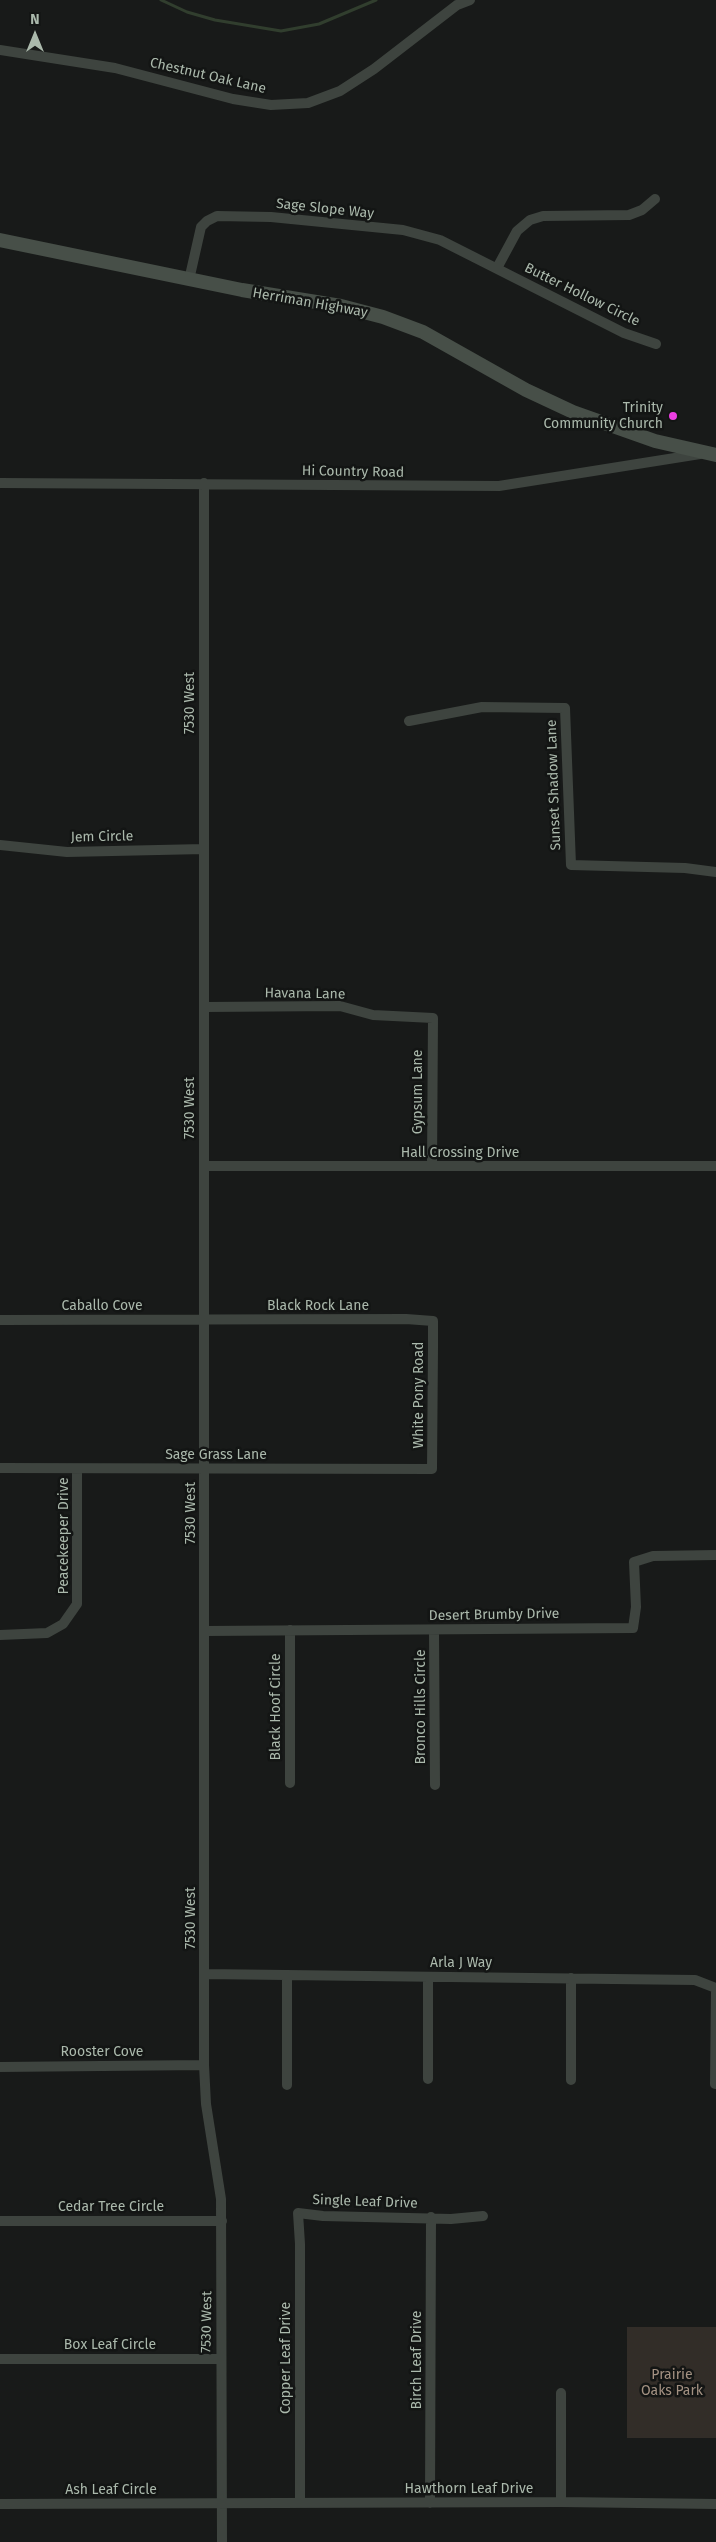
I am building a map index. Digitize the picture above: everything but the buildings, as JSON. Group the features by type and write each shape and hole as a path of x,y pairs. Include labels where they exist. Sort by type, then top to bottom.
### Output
{"main road":[{"name":"Herriman Highway","path":"0,240 189,280 341,306 394,320 429,336 519,386 573,412 640,436 710,454"}],"street":[{"name":"Chestnut Oak Lane","path":"0,50 115,68 233,99 271,105 308,103 340,91 374,69 457,5 470,0"},
{"path":"497,268 518,231 530,220 543,216 629,215 642,210 655,199"},
{"name":"Sage Slope Way","path":"189,280 201,227 207,220 217,216 271,217 416,232 440,240 497,268"},
{"name":"Butter Hollow Circle","path":"497,268 624,333 656,344"},
{"name":"Hi Country Road","path":"0,483 499,486 710,454"},
{"name":"7530 West","path":"204,483 204,2065 206,2104 221,2198 222,2221 220,2359 222,2542"},
{"name":"Sunset Shadow Lane","path":"409,721 482,707 565,708 572,865 685,868 716,872"},
{"name":"Jem Circle","path":"0,845 67,852 204,849"},
{"name":"Havana Lane","path":"205,1007 340,1006 373,1015 433,1018"},
{"name":"Gypsum Lane","path":"432,1166 433,1018"},
{"name":"Hall Crossing Drive","path":"204,1166 716,1166"},
{"name":"Caballo Cove","path":"0,1320 204,1320"},
{"name":"Black Rock Lane","path":"204,1320 433,1321"},
{"name":"White Pony Road","path":"432,1469 433,1321"},
{"name":"Sage Grass Lane","path":"0,1468 432,1469"},
{"name":"Peacekeeper Drive","path":"0,1635 47,1634 63,1624 77,1604 77,1468"},
{"name":"Desert Brumby Drive","path":"205,1631 633,1628 636,1607 634,1562 653,1556 716,1556"},
{"name":"Black Hoof Circle","path":"290,1630 290,1784"},
{"name":"Bronco Hills Circle","path":"434,1630 435,1785"},
{"name":"Arla J Way","path":"204,1974 695,1980 716,1988"},
{"path":"287,1976 287,2085"},
{"path":"428,1977 428,2079"},
{"path":"571,2080 572,1978"},
{"path":"715,2084 716,1988"},
{"name":"Rooster Cove","path":"0,2067 204,2065"},
{"name":"Single Leaf Drive","path":"298,2213 323,2216 431,2217 451,2219 483,2216"},
{"name":"Copper Leaf Drive","path":"298,2213 300,2244 300,2503"},
{"name":"Birch Leaf Drive","path":"430,2502 431,2217"},
{"name":"Cedar Tree Circle","path":"0,2221 222,2221"},
{"name":"Box Leaf Circle","path":"0,2359 220,2359"},
{"path":"561,2393 561,2502"},
{"name":"Hawthorn Leaf Drive","path":"221,2503 561,2502 716,2504"},
{"name":"Ash Leaf Circle","path":"0,2504 221,2503"}],"green space":[{"name":"Prairie Oaks Park","path":"627,2327 716,2327 716,2438 627,2438"}],"waterway":[{"path":"161,0 187,12 215,20 281,31 319,24 376,0"}],"place":[{"name":"Trinity Community Church","path":"673,416"}]}
